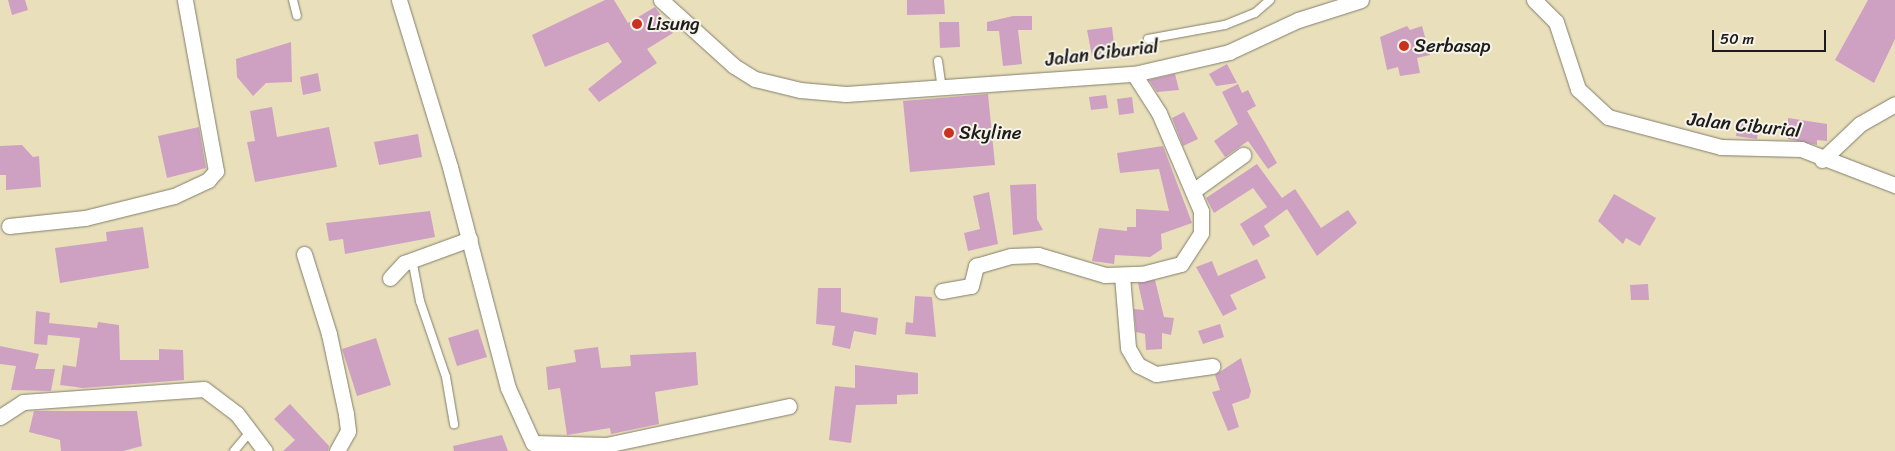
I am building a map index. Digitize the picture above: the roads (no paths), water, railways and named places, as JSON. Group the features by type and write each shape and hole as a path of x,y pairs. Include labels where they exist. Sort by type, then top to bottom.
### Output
{"street":[{"path":"8,226 85,218 174,196 208,180 216,170 185,0"},
{"path":"398,0 470,239 508,388 533,443 606,445 789,406"},
{"name":"Jalan Ciburial","path":"661,0 734,66 754,79 800,90 898,92 1134,74 1229,52 1298,20 1361,0"},
{"name":"Jalan Ciburial","path":"1534,0 1556,22 1578,89 1608,117 1688,141 1801,149 1822,160 1895,185"},
{"path":"942,291 971,286 976,266 1011,256 1038,255 1105,276 1122,276 1175,267 1188,256 1203,225 1193,191 1159,112 1134,74"},
{"path":"1822,160 1860,124 1895,104"},
{"path":"1193,191 1243,155"},
{"path":"390,278 412,260 470,239"},
{"path":"304,254 329,334 346,414 348,431 337,451"},
{"path":"1122,276 1128,348 1138,365 1156,374 1212,366"},
{"path":"0,416 23,402 191,388 204,389 225,402 251,431 265,451"}],"lane":[{"path":"293,0 297,16"},
{"path":"1148,39 1225,25 1255,13 1270,0"},
{"path":"938,61 942,90"},
{"path":"412,260 420,301 446,377 454,424"},
{"path":"234,451 251,431"}],"place":[{"name":"Lisung","path":"637,24"},
{"name":"Serbasap","path":"1404,46"},
{"name":"Skyline","path":"949,133"}]}
